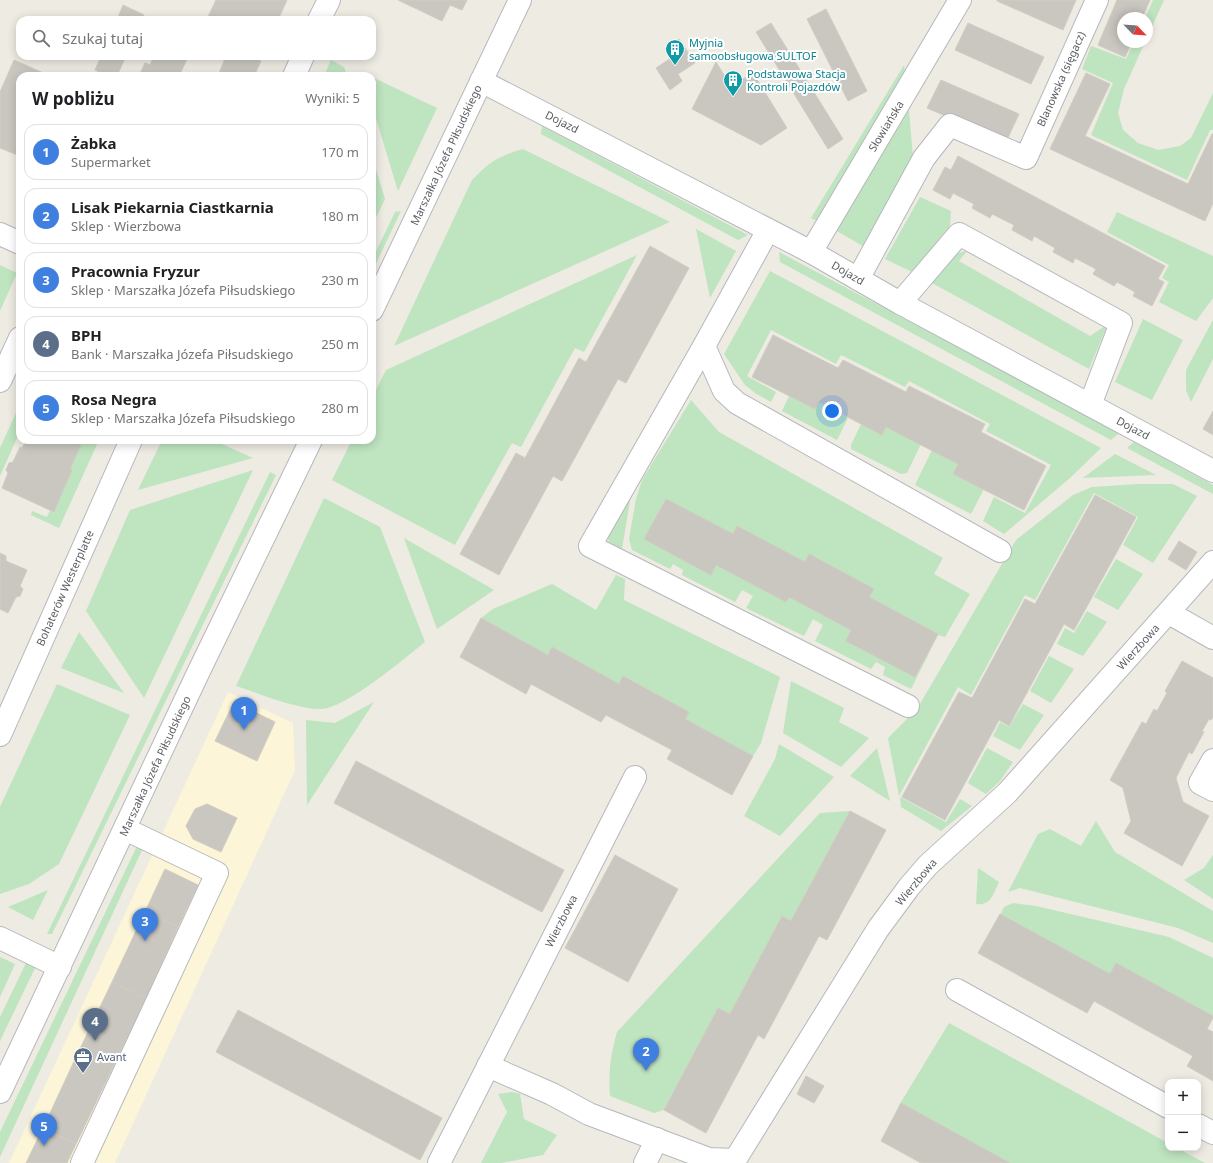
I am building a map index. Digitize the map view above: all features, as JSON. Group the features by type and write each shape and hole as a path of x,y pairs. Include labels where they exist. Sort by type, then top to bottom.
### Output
{"street":[{"path":"321,16 329,0"},
{"name":"Marszałka Józefa Piłsudskiego","path":"376,302 520,0"},
{"name":"Słowiańska","path":"811,252 960,0"},
{"name":"Blanowska (sięgacz)","path":"858,279 924,158 950,125 1026,158 1097,0"},
{"path":"296,72 301,60"},
{"name":"Dojazd","path":"481,81 811,252 900,303 1213,471"},
{"path":"768,230 590,546 908,706"},
{"path":"0,234 16,241"},
{"path":"900,303 958,234 1121,323 1090,405"},
{"path":"704,346 724,391 737,403 1000,551"},
{"path":"0,381 16,347"},
{"name":"Bohaterów Westerplatte","path":"0,735 129,444"},
{"name":"Marszałka Józefa Piłsudskiego","path":"0,1092 309,444"},
{"name":"Wierzbowa","path":"488,1066 552,1094 589,1114 657,1140 710,1159 735,1160 878,929 910,887 928,865 1007,793 1213,562"},
{"path":"1168,613 1213,638"},
{"path":"1213,760 1200,783 1213,790"},
{"name":"Wierzbowa","path":"439,1163 635,777"},
{"path":"82,1163 216,873 125,829"},
{"path":"0,938 60,967"},
{"path":"957,990 1165,1106"},
{"path":"1201,1126 1213,1133"},
{"path":"645,1163 657,1140"}],"shaded area":[{"path":"228,692 293,723 295,770 115,1163 9,1163"}],"green space":[{"path":"1153,0 1164,0 1153,25 1153,12 1148,12"},
{"path":"1091,46 1126,59 1131,48 1142,48 1124,89 1118,113 1123,130 1138,143 1158,150 1180,146 1191,138 1213,93 1213,130 1210,130 1187,180 1091,135 1113,83 1082,69"},
{"path":"331,60 344,67 346,72 326,72"},
{"path":"904,65 905,73 817,221 811,218"},
{"path":"376,79 437,108 398,191 376,118"},
{"path":"909,110 913,157 863,246 835,230"},
{"path":"542,126 748,235 738,240 541,134"},
{"path":"523,149 670,222 394,346 472,180 495,160"},
{"path":"376,169 385,199 376,218"},
{"path":"920,197 951,211 950,226 912,272 885,259"},
{"path":"401,211 376,264 376,252 395,212"},
{"path":"1117,212 1213,256 1213,298 1196,321 1159,302 1169,282 1162,278 1169,265 1107,232"},
{"path":"696,229 736,251 710,298"},
{"path":"967,251 959,261 1090,336 1108,324 1089,369 932,283 957,253"},
{"path":"779,252 1119,433 1111,440 780,262"},
{"path":"637,255 584,352 575,348 521,447 512,443 455,545 332,480 350,444 376,444 376,390 386,370"},
{"path":"0,265 16,273 16,275 0,311"},
{"path":"770,271 1101,448 1070,478 1004,534 983,521 994,497 1025,513 1051,465 986,431 990,424 909,381 905,387 841,355 836,364 771,330 747,376 776,392 771,402 755,393 745,385 724,354"},
{"path":"1143,319 1183,340 1152,400 1115,382"},
{"path":"1213,320 1213,359 1191,402 1186,390 1186,370"},
{"path":"789,396 815,409 819,402 848,418 837,440 782,411"},
{"path":"691,400 719,432 943,558 934,574 970,594 945,637 938,635 911,689 883,675 885,667 876,662 871,669 815,641 823,625 813,619 804,636 746,608 753,596 742,590 735,602 682,575 683,570 673,564 670,569 632,550 629,539 636,499 642,480"},
{"path":"16,413 16,440 0,476 0,448"},
{"path":"861,424 882,435 886,427 921,444 907,473 901,474 851,449 851,445"},
{"path":"1134,442 1213,485 1213,494 1127,448"},
{"path":"80,444 97,444 59,528 31,515 32,511 47,517"},
{"path":"160,444 222,444 253,458 138,490"},
{"path":"932,450 958,464 953,474 984,489 971,514 915,485"},
{"path":"1115,454 1156,475 1083,478"},
{"path":"253,470 144,698 86,611 130,510"},
{"path":"270,472 276,475 52,934 47,934"},
{"path":"1139,484 1173,484 1197,496 1153,563 1123,545 1138,517 1094,493 1035,600 1025,595 971,695 958,687 899,796 888,738 917,709 1016,540 1073,495 1092,487"},
{"path":"632,488 622,549 609,542 607,536"},
{"path":"324,498 380,527 425,642 359,692 332,707 321,709 301,707 236,686"},
{"path":"404,538 494,590 437,629"},
{"path":"1116,559 1143,574 1118,610 1094,597"},
{"path":"616,575 625,579 624,600 780,677 761,743 753,756 685,719 689,712 624,676 619,684 552,647 548,655 481,618 493,609 552,584 596,610"},
{"path":"1087,611 1107,622 1083,656 1057,644 1065,628 1074,633"},
{"path":"79,632 124,693 61,668"},
{"path":"1049,656 1074,669 1051,703 1030,691"},
{"path":"791,681 844,708 839,722 869,738 841,767 783,733"},
{"path":"57,684 130,715 59,864 29,884 0,894 0,807"},
{"path":"374,702 307,805 306,720 335,723"},
{"path":"1023,704 1044,715 1020,750 993,736 1000,722 1009,727"},
{"path":"779,744 834,777 780,836 744,816 775,759"},
{"path":"877,748 890,801 850,776"},
{"path":"987,748 1013,762 1000,781 986,794 968,783"},
{"path":"900,797 946,822 960,799 972,806 941,831 901,807"},
{"path":"850,811 791,921 782,916 730,1014 718,1008 664,1110 654,1113 610,1096 610,1063 617,1032 820,813"},
{"path":"1096,821 1115,852 1213,911 1213,943 1178,928 1020,888 1008,892 1038,834 1050,829 1081,846"},
{"path":"139,842 143,848 0,1157 0,1132"},
{"path":"1213,855 1213,899 1184,880 1204,868"},
{"path":"978,868 999,882 991,898 985,903 981,904 976,904"},
{"path":"48,890 33,920 8,907"},
{"path":"1013,903 1036,906 1169,937 1213,958 1213,1019 1115,965 1108,977 999,917 1004,907"},
{"path":"0,957 15,964 0,997"},
{"path":"27,961 36,966 0,1041 0,1017"},
{"path":"949,1023 1165,1141 1165,1151 1183,1151 1205,1163 999,1163 898,1107"},
{"path":"512,1092 520,1094 524,1119 557,1135 543,1155 501,1163 481,1163 507,1112 498,1094"}],"building":[{"path":"216,0 287,0 280,16 208,16"},
{"path":"398,0 467,0 462,10 450,5 442,21"},
{"path":"997,0 1076,0 1063,30"},
{"path":"1117,0 1150,0 1145,12 1117,12 1117,48 1129,48 1125,57 1098,45"},
{"path":"123,5 144,15 144,16 119,16"},
{"path":"826,9 867,91 848,101 807,19"},
{"path":"771,23 843,139 828,149 756,32"},
{"path":"968,23 1044,57 1031,84 955,50"},
{"name":"Myjnia samoobsługowa SULTOF","path":"679,39 695,63 678,74 682,81 670,90 656,68 671,58 665,49"},
{"path":"14,60 41,72 16,72 16,154 0,148 0,92"},
{"path":"99,60 124,60 119,72 99,72 95,70"},
{"path":"152,60 187,60 181,72 141,72 145,63 150,65"},
{"path":"224,60 261,61 256,72 220,72"},
{"name":"Podstawowa Stacja Kontroli Pojazdów","path":"716,62 731,86 753,73 787,128 761,145 692,109"},
{"path":"1086,73 1110,84 1085,136 1188,184 1213,134 1213,203 1205,221 1050,149"},
{"path":"941,80 1019,114 1006,142 927,108"},
{"path":"958,156 1165,266 1158,279 1164,282 1152,306 1133,296 1135,292 1117,282 1114,286 1093,274 1096,269 1075,258 1073,263 1053,252 1055,248 1034,236 1032,241 1012,230 1014,225 992,214 990,218 972,208 974,204 953,193 950,199 933,190 945,167 951,170"},
{"path":"650,246 689,268 626,383 618,379 562,481 553,476 499,575 460,554 516,453 525,458 579,358 586,362"},
{"path":"773,335 838,368 843,360 906,392 909,386 985,424 981,432 1046,466 1024,510 953,474 958,464 886,427 882,435 819,402 815,409 752,377"},
{"path":"1213,411 1213,435 1203,429"},
{"path":"24,444 81,444 54,512 2,488 8,473 6,470 9,463 13,462 20,447 22,448"},
{"path":"1095,495 1136,517 1074,630 1064,624 1009,726 999,720 945,820 902,797 959,692 972,698 1025,599 1035,604"},
{"path":"666,499 733,534 737,526 805,562 809,554 874,589 869,597 938,634 915,677 846,641 851,630 789,597 786,602 716,565 711,575 644,539"},
{"path":"1179,541 1197,552 1186,570 1168,559"},
{"path":"0,553 6,556 6,561 27,570 20,586 23,589 20,596 16,597 8,613 0,609"},
{"path":"481,618 548,655 552,647 619,684 623,676 689,712 685,719 753,756 732,795 667,759 672,750 606,715 601,722 531,684 526,694 460,657"},
{"path":"1182,661 1213,678 1213,717 1211,720 1209,719 1192,754 1189,752 1176,778 1183,802 1209,816 1182,866 1124,833 1131,821 1123,788 1110,780 1142,722 1146,724 1154,709 1157,711 1167,693 1165,691"},
{"path":"234,702 275,722 257,761 215,741"},
{"path":"356,761 564,870 542,912 334,803"},
{"path":"207,804 237,818 221,852 193,839 186,826 195,809"},
{"path":"850,811 886,830 827,940 819,936 764,1039 758,1035 706,1133 664,1110 718,1008 730,1014 782,916 791,921"},
{"path":"615,855 678,889 628,982 565,948"},
{"path":"165,869 198,885 178,927 145,912"},
{"path":"145,912 178,927 146,998 112,982"},
{"path":"1000,914 1110,974 1116,963 1213,1016 1207,1029 1213,1032 1213,1081 1187,1066 1193,1056 1094,1001 1087,1013 978,953"},
{"path":"112,982 146,998 112,1069 78,1053"},
{"path":"238,1010 442,1118 420,1160 216,1052"},
{"path":"78,1053 112,1069 76,1144 43,1128"},
{"path":"806,1076 824,1086 814,1103 797,1094"},
{"path":"901,1103 1010,1163 921,1163 881,1141"},
{"path":"43,1128 76,1144 67,1163 26,1163"}],"place":[{"name":"Myjnia samoobsługowa SULTOF","path":"675,66"},
{"name":"Podstawowa Stacja Kontroli Pojazdów","path":"733,97"},
{"name":"Żabka","path":"244,730"},
{"name":"Pracownia Fryzur","path":"145,941"},
{"name":"BPH","path":"95,1041"},
{"name":"Lisak Piekarnia Ciastkarnia","path":"646,1071"},
{"name":"Avant","path":"83,1074"},
{"name":"Rosa Negra","path":"44,1146"}]}
